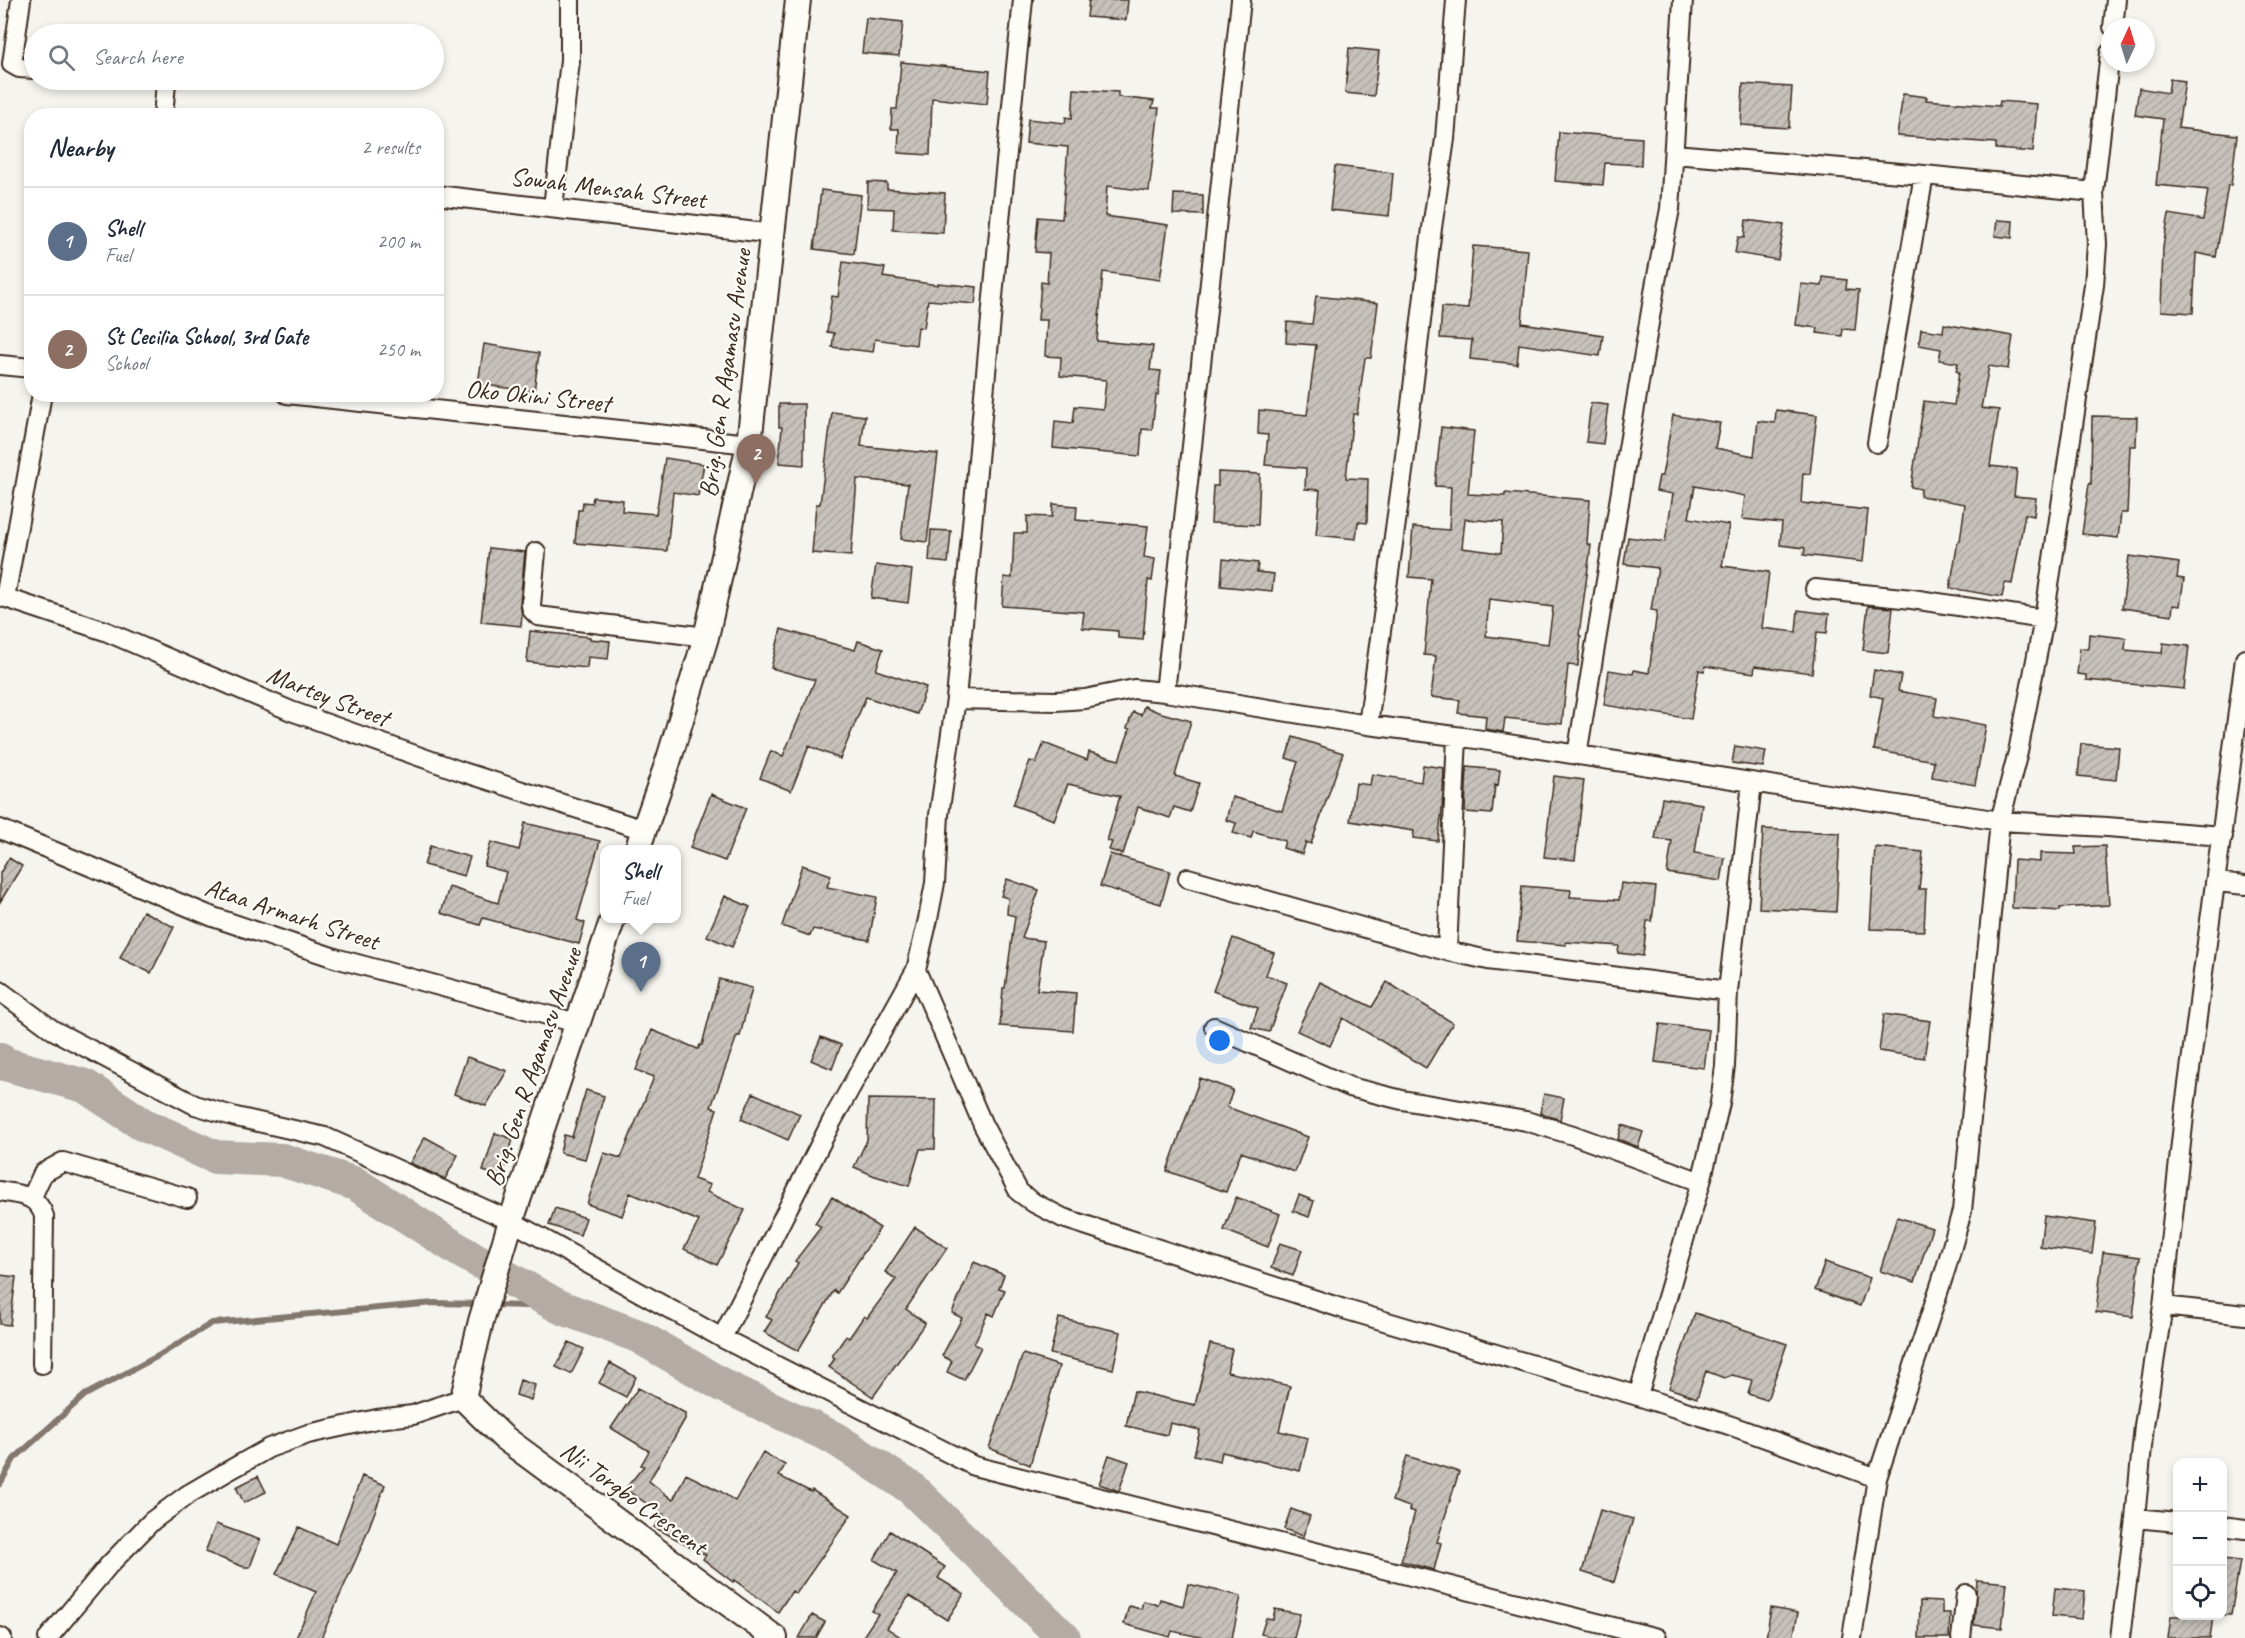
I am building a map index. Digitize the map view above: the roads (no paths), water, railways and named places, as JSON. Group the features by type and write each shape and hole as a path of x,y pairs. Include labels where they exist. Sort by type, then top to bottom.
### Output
{"street":[{"path":"21,0 12,64 24,68"},
{"path":"553,207 570,61 570,0"},
{"name":"Brig. Gen R Agamasu Avenue","path":"640,840 668,762 706,637 749,444 774,234 798,0"},
{"path":"722,1338 832,1121 916,970 935,884 939,814 956,699 1001,210 1023,0"},
{"path":"1165,692 1241,0"},
{"path":"1368,725 1404,465 1445,139 1456,0"},
{"path":"1577,755 1670,209 1683,0"},
{"path":"2114,18 2116,0"},
{"path":"1852,1638 1877,1478 1946,1268 1962,1211 2000,821 2018,752 2044,619 2094,285 2097,244 2094,192 2108,72"},
{"path":"164,108 165,90"},
{"path":"1674,154 2094,192"},
{"path":"1877,443 1924,175"},
{"name":"Sowah Mensah Street","path":"444,196 774,234"},
{"path":"0,365 24,367"},
{"path":"3,597 40,402"},
{"name":"Oko Okini Street","path":"360,402 749,444"},
{"path":"536,552 531,605 532,610 538,616 706,637"},
{"path":"1815,589 1912,599 2044,619"},
{"name":"Martey Street","path":"3,597 105,631 301,715 463,772 640,840"},
{"path":"2120,1638 2144,1426 2163,1306 2186,1107 2245,659"},
{"path":"956,699 1056,701 1085,699 1134,689 1165,692 2000,821 2223,836"},
{"path":"1447,951 1457,737"},
{"path":"1638,1396 1701,1182 1720,1103 1725,1066 1728,991 1752,783"},
{"name":"Ataa Armarh Street","path":"0,829 213,916 268,935 335,957 577,1023"},
{"path":"1188,878 1447,951 1488,960 1728,991"},
{"path":"2217,882 2245,885"},
{"name":"Brig. Gen R Agamasu Avenue","path":"464,1398 481,1321 509,1227 611,923"},
{"path":"916,970 983,1125 1019,1192 1034,1203 1063,1218 1347,1310 1729,1425 1877,1478"},
{"path":"0,991 54,1030 195,1105 326,1137 509,1227 974,1466 1657,1638"},
{"path":"1215,1027 1350,1087 1402,1100 1526,1121 1573,1135 1701,1182"},
{"path":"32,1197 43,1173 63,1162 187,1198"},
{"path":"0,1191 32,1197 39,1203 44,1216 42,1364"},
{"path":"2163,1306 2245,1315"},
{"path":"48,1638 109,1565 153,1521 188,1495 228,1471 269,1448 308,1434 377,1419 413,1415 464,1398"},
{"name":"Nii Torgbo Crescent","path":"464,1398 503,1437 775,1638"},
{"path":"2135,1518 2173,1522"},
{"path":"2227,1526 2245,1528"},
{"path":"1961,1638 1966,1594"}],"waterway":[{"path":"0,1059 5,1064 85,1086 142,1124 215,1157 282,1160 356,1184 462,1252 560,1307 638,1336 724,1386 834,1438 911,1488 1064,1638"},
{"path":"0,1484 14,1459 85,1395 158,1356 212,1323 434,1303 481,1304"},
{"path":"491,1305 560,1307"}],"place":[{"name":"St Cecilia School, 3rd Gate","path":"756,484"},
{"name":"Shell","path":"641,992"}]}
